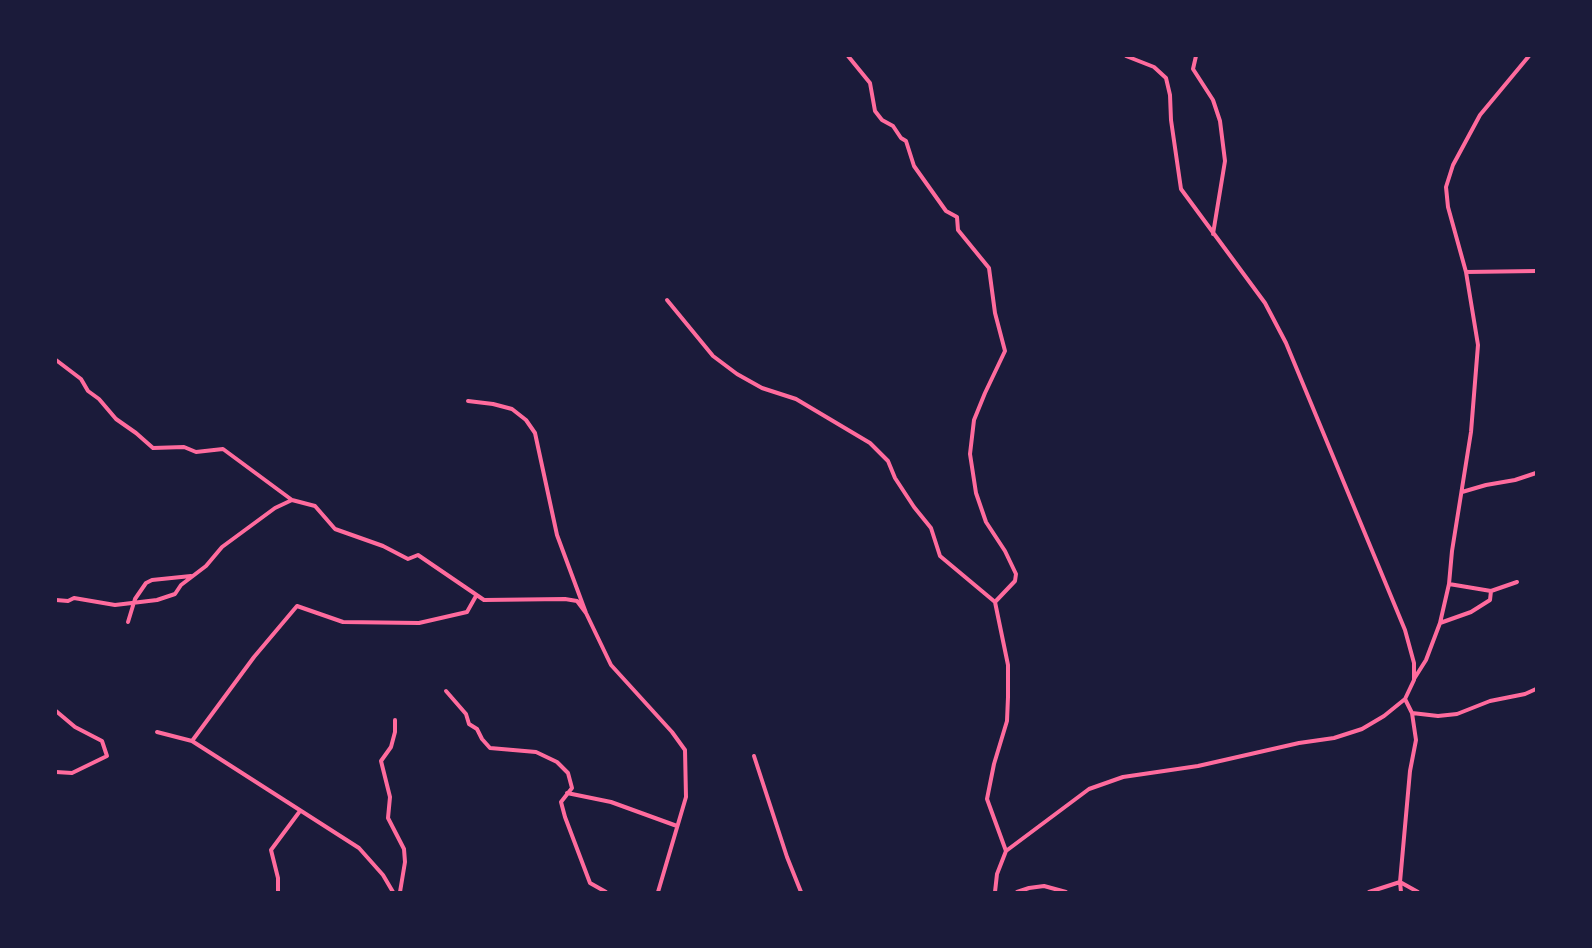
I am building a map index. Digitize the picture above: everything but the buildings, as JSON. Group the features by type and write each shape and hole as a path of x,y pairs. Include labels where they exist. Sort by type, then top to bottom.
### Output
{"street":[{"path":"848,56 870,83 876,111 882,120 893,126 901,138 906,141 914,166 946,211 957,217 958,230 990,268 995,313 1005,351 974,420 970,454 976,493 986,522 1005,551 1016,574 1015,581 995,602"},
{"path":"1126,56 1154,67 1166,78 1181,189 1265,303 1287,343 1405,630 1414,663 1414,680"},
{"path":"1196,56 1193,69 1213,100 1220,121 1225,161 1213,234"},
{"path":"995,892 997,874 1006,851 1089,789 1123,777 1198,766 1334,738 1362,729 1384,716 1405,699 1426,660 1440,623 1449,584 1452,550 1471,432 1478,345 1466,272 1448,207 1446,188 1453,165 1480,114 1529,56"},
{"path":"1466,272 1536,271"},
{"path":"667,300 713,356 737,374 762,388 796,399 870,443 888,461 895,478 931,528 940,556 995,602 1008,665 1008,697 1007,721 994,764 987,800 1006,851"},
{"path":"56,360 81,379 88,392 99,399 116,419 153,448 184,447 196,452 223,449 292,500 315,506 335,529 383,546 408,559 418,555 484,600 565,599 577,601 586,613"},
{"path":"468,401 512,409 526,420 535,433 557,535 586,613 611,665 672,732 685,750 686,796 658,892"},
{"path":"1462,492 1536,473"},
{"path":"56,600 68,601 74,598 115,605 157,600 175,594 181,585 206,566 222,547 275,508 292,500"},
{"path":"128,622 133,604 146,583 152,580 192,576"},
{"path":"1449,584 1491,591 1518,582"},
{"path":"1440,623 1471,612 1490,600 1491,591"},
{"path":"192,741 254,657 297,606 343,622 419,623 467,612 476,596"},
{"path":"1412,713 1438,716 1457,714 1490,701 1525,694 1536,689"},
{"path":"446,691 466,714 469,724 477,729 490,748 536,752 557,762 567,773 572,788 561,802 590,884 606,892"},
{"path":"1401,892 1410,771 1416,740 1412,713 1405,699"},
{"path":"56,711 75,727 102,741 107,756 72,773 56,772"},
{"path":"395,720 391,747 381,761 390,797 388,818 404,849 405,862 400,892"},
{"path":"157,732 192,741 359,848 383,875 393,892"},
{"path":"754,756 801,892"},
{"path":"567,794 611,802 677,826"},
{"path":"278,892 278,878 271,850 300,811"},
{"path":"1369,892 1400,882 1418,892"},
{"path":"1017,892 1044,886 1066,892"}]}
